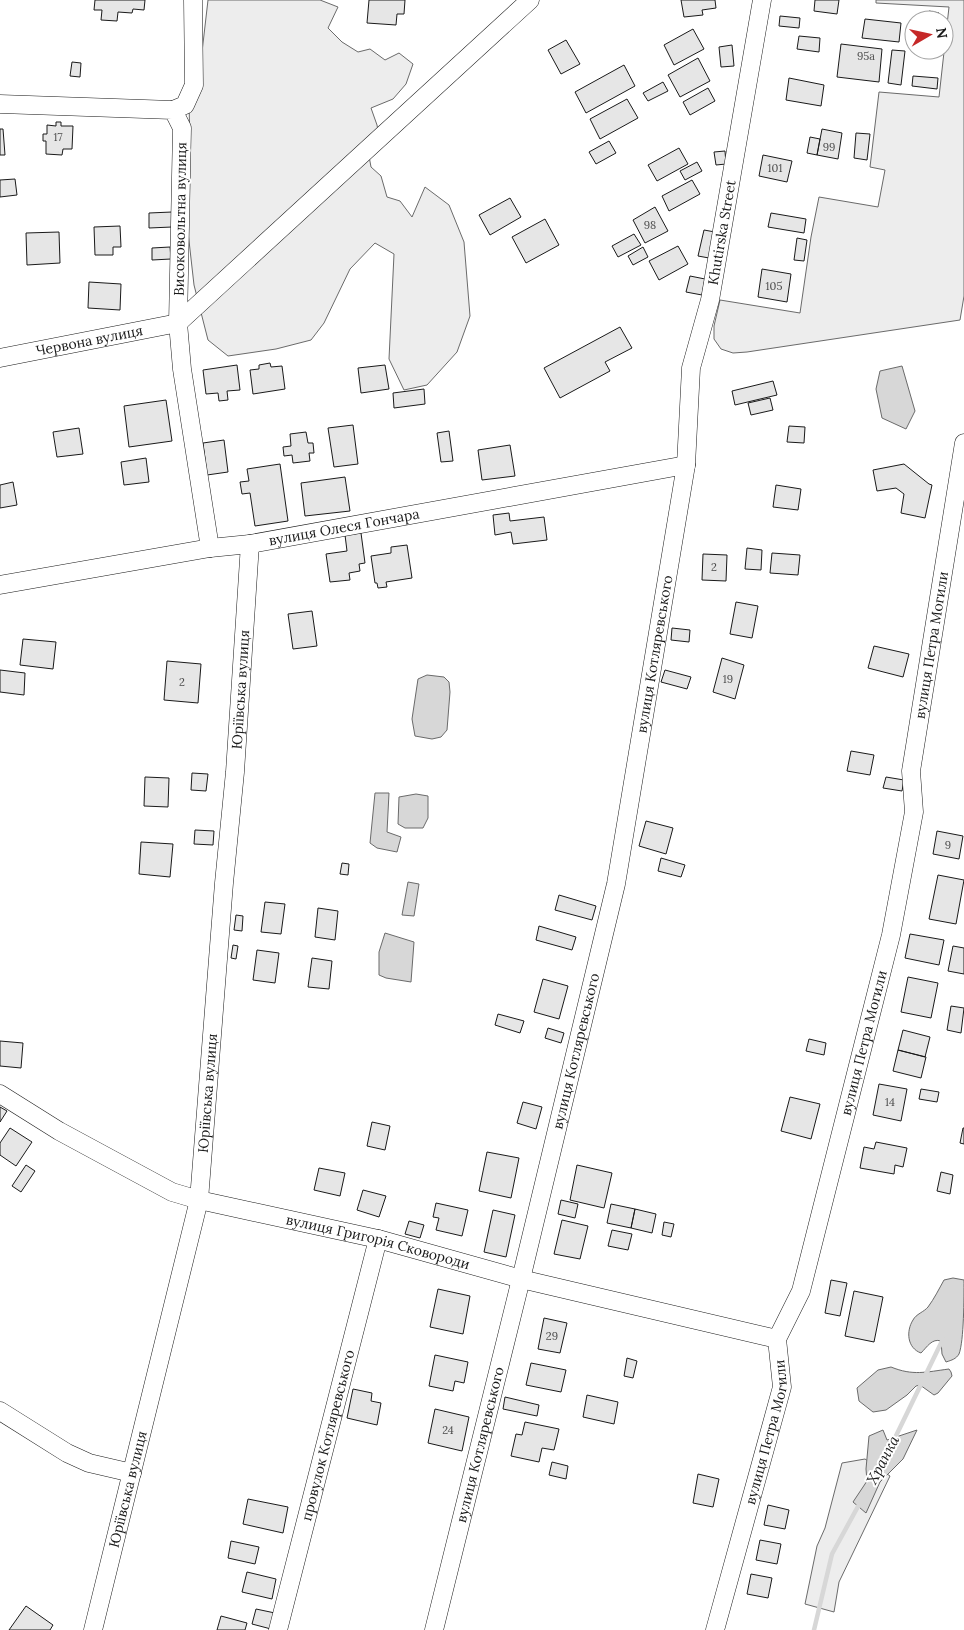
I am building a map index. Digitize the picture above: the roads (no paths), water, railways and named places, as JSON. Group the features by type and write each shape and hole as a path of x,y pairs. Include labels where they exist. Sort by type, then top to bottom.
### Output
{"street":[{"path":"0,104 172,110 185,105 194,85 193,0"},
{"path":"178,323 530,0"},
{"name":"Khutirska Street","path":"686,465 691,368 710,300 762,0"},
{"name":"Високовольтна вулиця","path":"172,110 182,128 178,323 182,369 210,548"},
{"name":"Червона вулиця","path":"0,358 178,323"},
{"name":"вулиця Петра Могили","path":"715,1630 782,1387 777,1339 801,1291 891,935 914,812 910,771 964,442"},
{"name":"вулиця Олеся Гончара","path":"0,585 210,548 250,544 686,465"},
{"name":"вулиця Котляревського","path":"434,1630 616,884 686,465"},
{"name":"Юріївська вулиця","path":"93,1630 199,1200 224,883 235,772 250,544"},
{"name":"вулиця Григорія Сковороди","path":"0,1094 67,1136 172,1192 199,1200 378,1239 521,1279 777,1339"},
{"name":"провулок Котляревського","path":"278,1630 378,1239"},
{"path":"0,1411 67,1453 89,1463 132,1473"}],"water":[{"path":"902,366 915,411 906,429 882,418 876,389 880,371"},
{"path":"427,675 444,677 449,682 450,692 447,730 441,737 432,739 415,736 412,719 418,679"},
{"path":"375,793 389,793 387,832 401,837 397,852 377,848 370,843"},
{"path":"416,794 428,796 428,818 423,828 405,828 398,824 399,797"},
{"path":"408,882 419,884 414,916 402,915"},
{"path":"385,933 414,942 411,982 379,975 379,952"},
{"path":"953,1278 964,1280 963,1329 959,1354 946,1362 942,1354 941,1341 932,1342 921,1353 916,1351 910,1343 909,1329 914,1318 928,1307 944,1280"},
{"path":"891,1367 906,1372 949,1369 952,1376 938,1393 934,1395 920,1385 916,1386 886,1410 873,1412 859,1401 857,1388 878,1370"},
{"path":"883,1430 887,1440 917,1430 903,1459 880,1482 866,1513 853,1502 867,1481 866,1469 869,1436"}],"waterway":[{"name":"Хранка","path":"893,1442 943,1339"},
{"name":"Хранка","path":"814,1630 832,1554 861,1501"}]}
